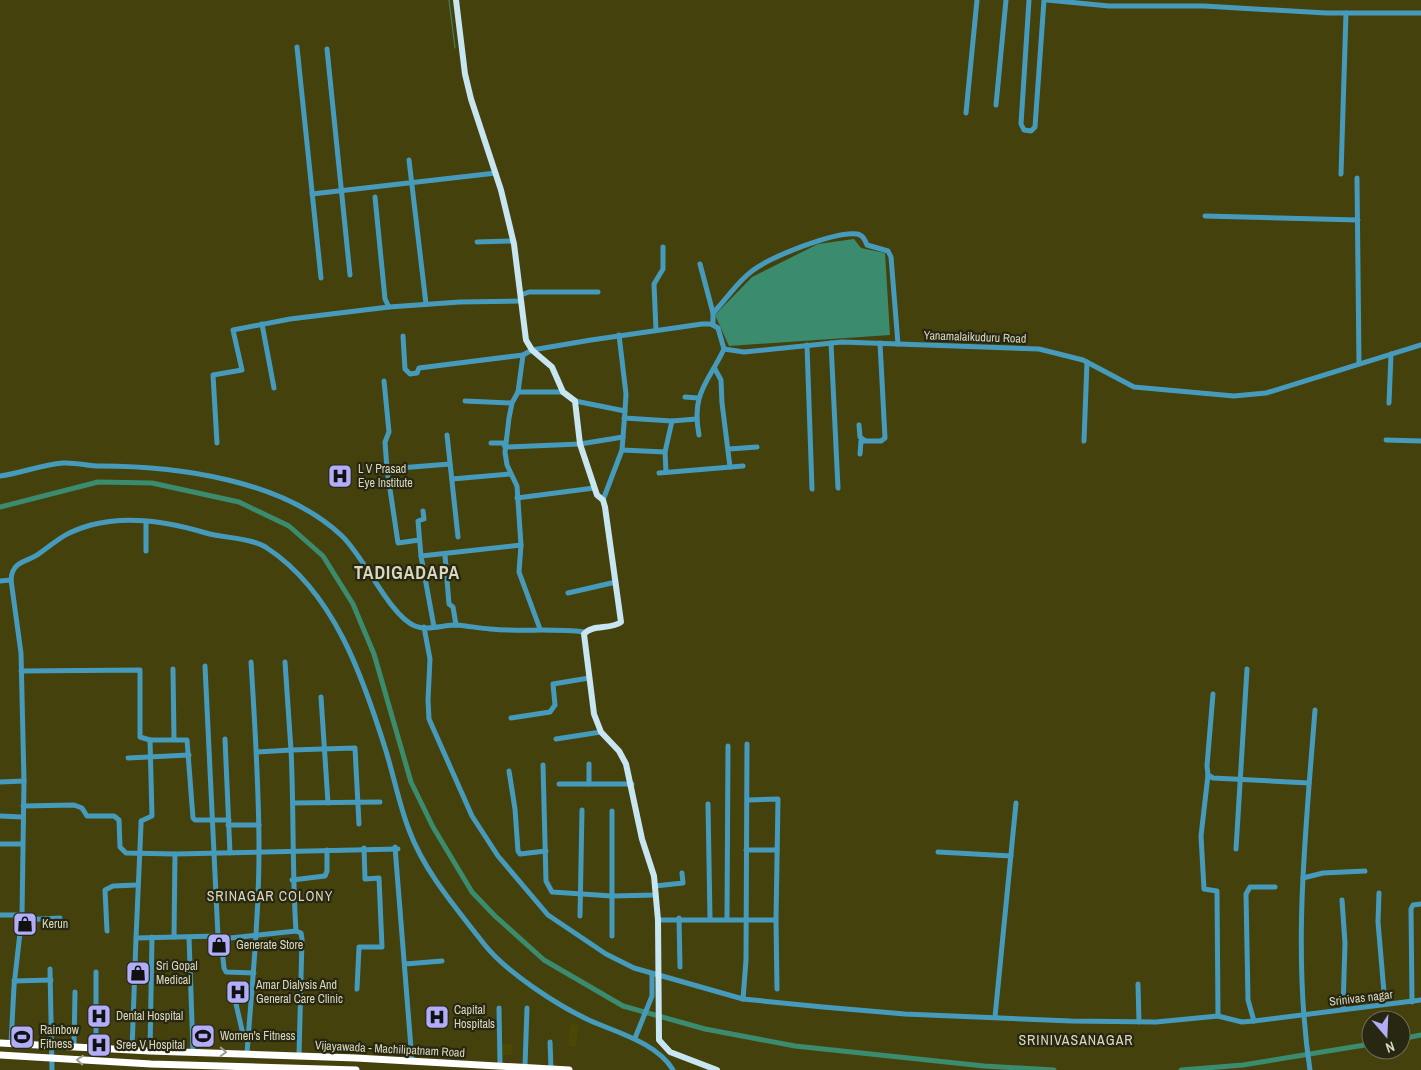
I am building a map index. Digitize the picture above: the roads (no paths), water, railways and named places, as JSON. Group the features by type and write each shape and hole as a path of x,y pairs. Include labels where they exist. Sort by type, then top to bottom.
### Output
{"highway":[{"name":"Vijayawada - Machilipatnam Road","path":"0,1043 525,1066 570,1070"},
{"name":"Vijayawada - Machilipatnam Road","path":"0,1055 138,1067 356,1070"}],"main road":[{"path":"456,0 465,74 471,99 496,173 513,241 526,340 532,350 552,367 563,392 575,400 580,444 594,488 597,495 603,500 621,622 614,626 584,632 594,714 602,732 623,757 632,784 642,839 651,865 655,886 658,920 655,973 658,984 659,1040 670,1052 717,1070"}],"street":[{"path":"966,113 978,0"},
{"path":"996,104 1006,0"},
{"path":"1029,0 1021,124 1024,130 1030,131 1035,127 1046,0 1109,6 1204,3 1346,13 1421,13"},
{"path":"1341,174 1341,105 1346,13"},
{"path":"297,47 321,278"},
{"path":"326,49 350,274"},
{"path":"409,160 426,304"},
{"path":"312,194 496,173"},
{"path":"1357,178 1359,364"},
{"path":"375,197 385,299 389,308"},
{"path":"1205,216 1358,220"},
{"path":"713,313 752,271 767,261 830,236 858,234 864,238 867,245 888,251 891,257 898,344"},
{"path":"477,242 513,241"},
{"path":"656,330 654,284 663,269 662,247"},
{"path":"700,264 713,313 713,325"},
{"path":"217,443 213,375 242,370 233,330 325,314 426,304 521,298 529,292 598,292"},
{"path":"262,324 274,388"},
{"path":"403,336 405,369 410,374 417,373 419,368 523,355 532,350 620,335 713,325 718,328 724,349 715,369 702,387 698,398 696,419 699,434"},
{"path":"603,500 622,450 626,394 620,335"},
{"path":"831,343 838,488"},
{"name":"Yanamalaikuduru Road","path":"724,349 744,352 831,343 1039,349 1062,353 1087,362 1134,387 1234,396 1266,393 1421,346"},
{"path":"860,425 860,437 864,440 881,441 885,438 880,343"},
{"path":"807,345 812,489"},
{"path":"1389,403 1391,354"},
{"path":"523,355 518,392 512,403 505,446 507,465 516,483 518,498 520,581 540,629"},
{"path":"1084,441 1087,362"},
{"path":"715,369 721,380 730,467"},
{"path":"384,381 389,432 385,442 387,469 398,543 419,540"},
{"path":"518,392 563,392"},
{"path":"685,397 698,398"},
{"path":"575,400 626,411"},
{"path":"465,401 512,403"},
{"path":"624,418 672,421 696,419"},
{"path":"666,472 665,452 672,421"},
{"path":"447,435 458,537"},
{"path":"490,443 503,443 505,446 580,444 623,437"},
{"path":"860,454 860,442 864,440"},
{"path":"1386,440 1421,442"},
{"path":"729,449 757,447"},
{"path":"622,450 665,452"},
{"path":"0,476 65,462 98,466 132,465 201,474 259,490 305,509 342,536 372,573 400,617 416,626 456,625 490,629 540,629 584,632"},
{"path":"387,469 450,464"},
{"path":"659,473 743,466"},
{"path":"452,479 510,474"},
{"path":"518,498 594,488"},
{"path":"424,511 424,519 418,521 419,540 434,627"},
{"path":"11,1044 14,981 22,918 24,782 22,671 11,580 12,571 20,562 40,554 60,536 108,521 146,522 185,526 208,534 266,546 309,585 327,610 347,648 376,720 409,829 420,854 447,897 486,946 527,982 590,1020 635,1038 673,1070"},
{"path":"146,522 146,551"},
{"path":"421,556 445,555 520,545"},
{"path":"445,555 449,604 453,607 456,625"},
{"path":"0,581 11,580"},
{"path":"568,593 616,582"},
{"name":"Srinivas nagar","path":"424,627 430,659 429,719 467,806 498,856 548,915 606,954 655,973 743,999 905,1014 1071,1021 1139,1022 1218,1016 1242,1022 1254,1022 1421,1000"},
{"path":"247,1054 254,973 259,851 257,752 251,662"},
{"path":"286,662 293,804 292,880 296,931"},
{"path":"205,666 220,938 224,968 226,972 254,973"},
{"path":"173,668 174,739"},
{"path":"1236,849 1247,669"},
{"path":"22,671 140,670 139,734 141,738 150,740 188,740 193,818 195,820 259,825"},
{"path":"511,718 550,712 555,705 553,684 589,678"},
{"path":"1213,694 1202,853 1204,889 1217,891 1218,1016"},
{"path":"321,697 326,749 328,803"},
{"path":"1310,1070 1303,1015 1303,878 1314,710"},
{"path":"556,739 602,732"},
{"path":"225,739 230,852"},
{"path":"132,1050 139,853 142,821 152,816 150,740"},
{"path":"743,999 746,976 747,744"},
{"path":"727,918 728,746"},
{"path":"257,752 355,748 359,824"},
{"path":"128,758 189,755"},
{"path":"589,764 589,784"},
{"path":"543,765 546,881 552,892 612,896 656,895"},
{"path":"509,771 515,809 518,852 520,854 546,850"},
{"path":"1208,775 1213,778 1309,783"},
{"path":"0,782 24,782"},
{"path":"560,784 632,784"},
{"path":"748,800 778,799 777,989"},
{"path":"293,804 380,802"},
{"path":"995,1017 1016,803"},
{"path":"708,804 710,918"},
{"path":"23,806 74,805 82,808 88,816 114,816 119,820 118,839 122,850 139,853 292,852 396,848 412,1061"},
{"path":"580,916 582,810"},
{"path":"612,811 612,936"},
{"path":"0,816 22,817"},
{"path":"0,844 22,844"},
{"path":"357,989 359,947 382,947 379,878 365,879 364,848"},
{"path":"292,880 325,876 327,871 327,850"},
{"path":"746,850 777,850"},
{"path":"938,852 1011,856"},
{"path":"174,937 175,854"},
{"path":"1303,878 1323,873 1365,871"},
{"path":"655,886 682,883 682,873"},
{"path":"107,931 105,890 113,886 137,885"},
{"path":"1254,1022 1248,1000 1246,891 1250,887 1274,887"},
{"path":"1379,893 1378,922 1385,1004"},
{"path":"1342,900 1345,943 1343,1009"},
{"path":"1412,1002 1411,909 1412,905 1421,904"},
{"path":"0,915 22,918 60,918"},
{"path":"679,918 680,967"},
{"path":"658,920 727,918 776,920"},
{"path":"136,938 256,937 300,932 302,938 299,1056"},
{"path":"150,1051 152,937"},
{"path":"189,937 193,1051"},
{"path":"405,964 442,961"},
{"path":"50,969 52,1070"},
{"path":"96,972 96,1048"},
{"path":"635,1038 652,996 655,973"},
{"path":"14,981 51,980"},
{"path":"1138,984 1139,1022"},
{"path":"233,991 242,1030 248,1043"},
{"path":"74,1047 76,992"},
{"path":"499,1008 500,1065"},
{"path":"525,1066 527,1008"},
{"path":"550,1042 551,1069"}],"waterway":[{"path":"449,0 455,48"},
{"path":"0,507 98,482 152,483 239,502 289,526 323,556 353,604 374,654 411,782 433,827 472,892 495,916 544,960 623,1006 705,1029 795,1046 984,1066 1054,1070"},
{"path":"1411,1037 1421,1035"},
{"path":"1181,1070 1243,1065 1361,1046"}],"place":[{"name":"L V Prasad Eye Institute","path":"340,476"},
{"name":"Kerun","path":"25,924"},
{"name":"Generate Store","path":"219,945"},
{"name":"Sri Gopal Medical","path":"138,973"},
{"name":"Amar Dialysis And General Care Clinic","path":"238,992"},
{"name":"Dental Hospital","path":"99,1016"},
{"name":"Capital Hospitals","path":"437,1017"},
{"name":"Women's Fitness","path":"203,1036"},
{"name":"Rainbow Fitness","path":"22,1037"},
{"name":"Sree V Hospital","path":"99,1045"}],"district":[{"name":"TADIGADAPA","path":"407,572"},
{"name":"SRINAGAR COLONY","path":"270,896"},
{"name":"SRINIVASANAGAR","path":"1076,1040"}]}
